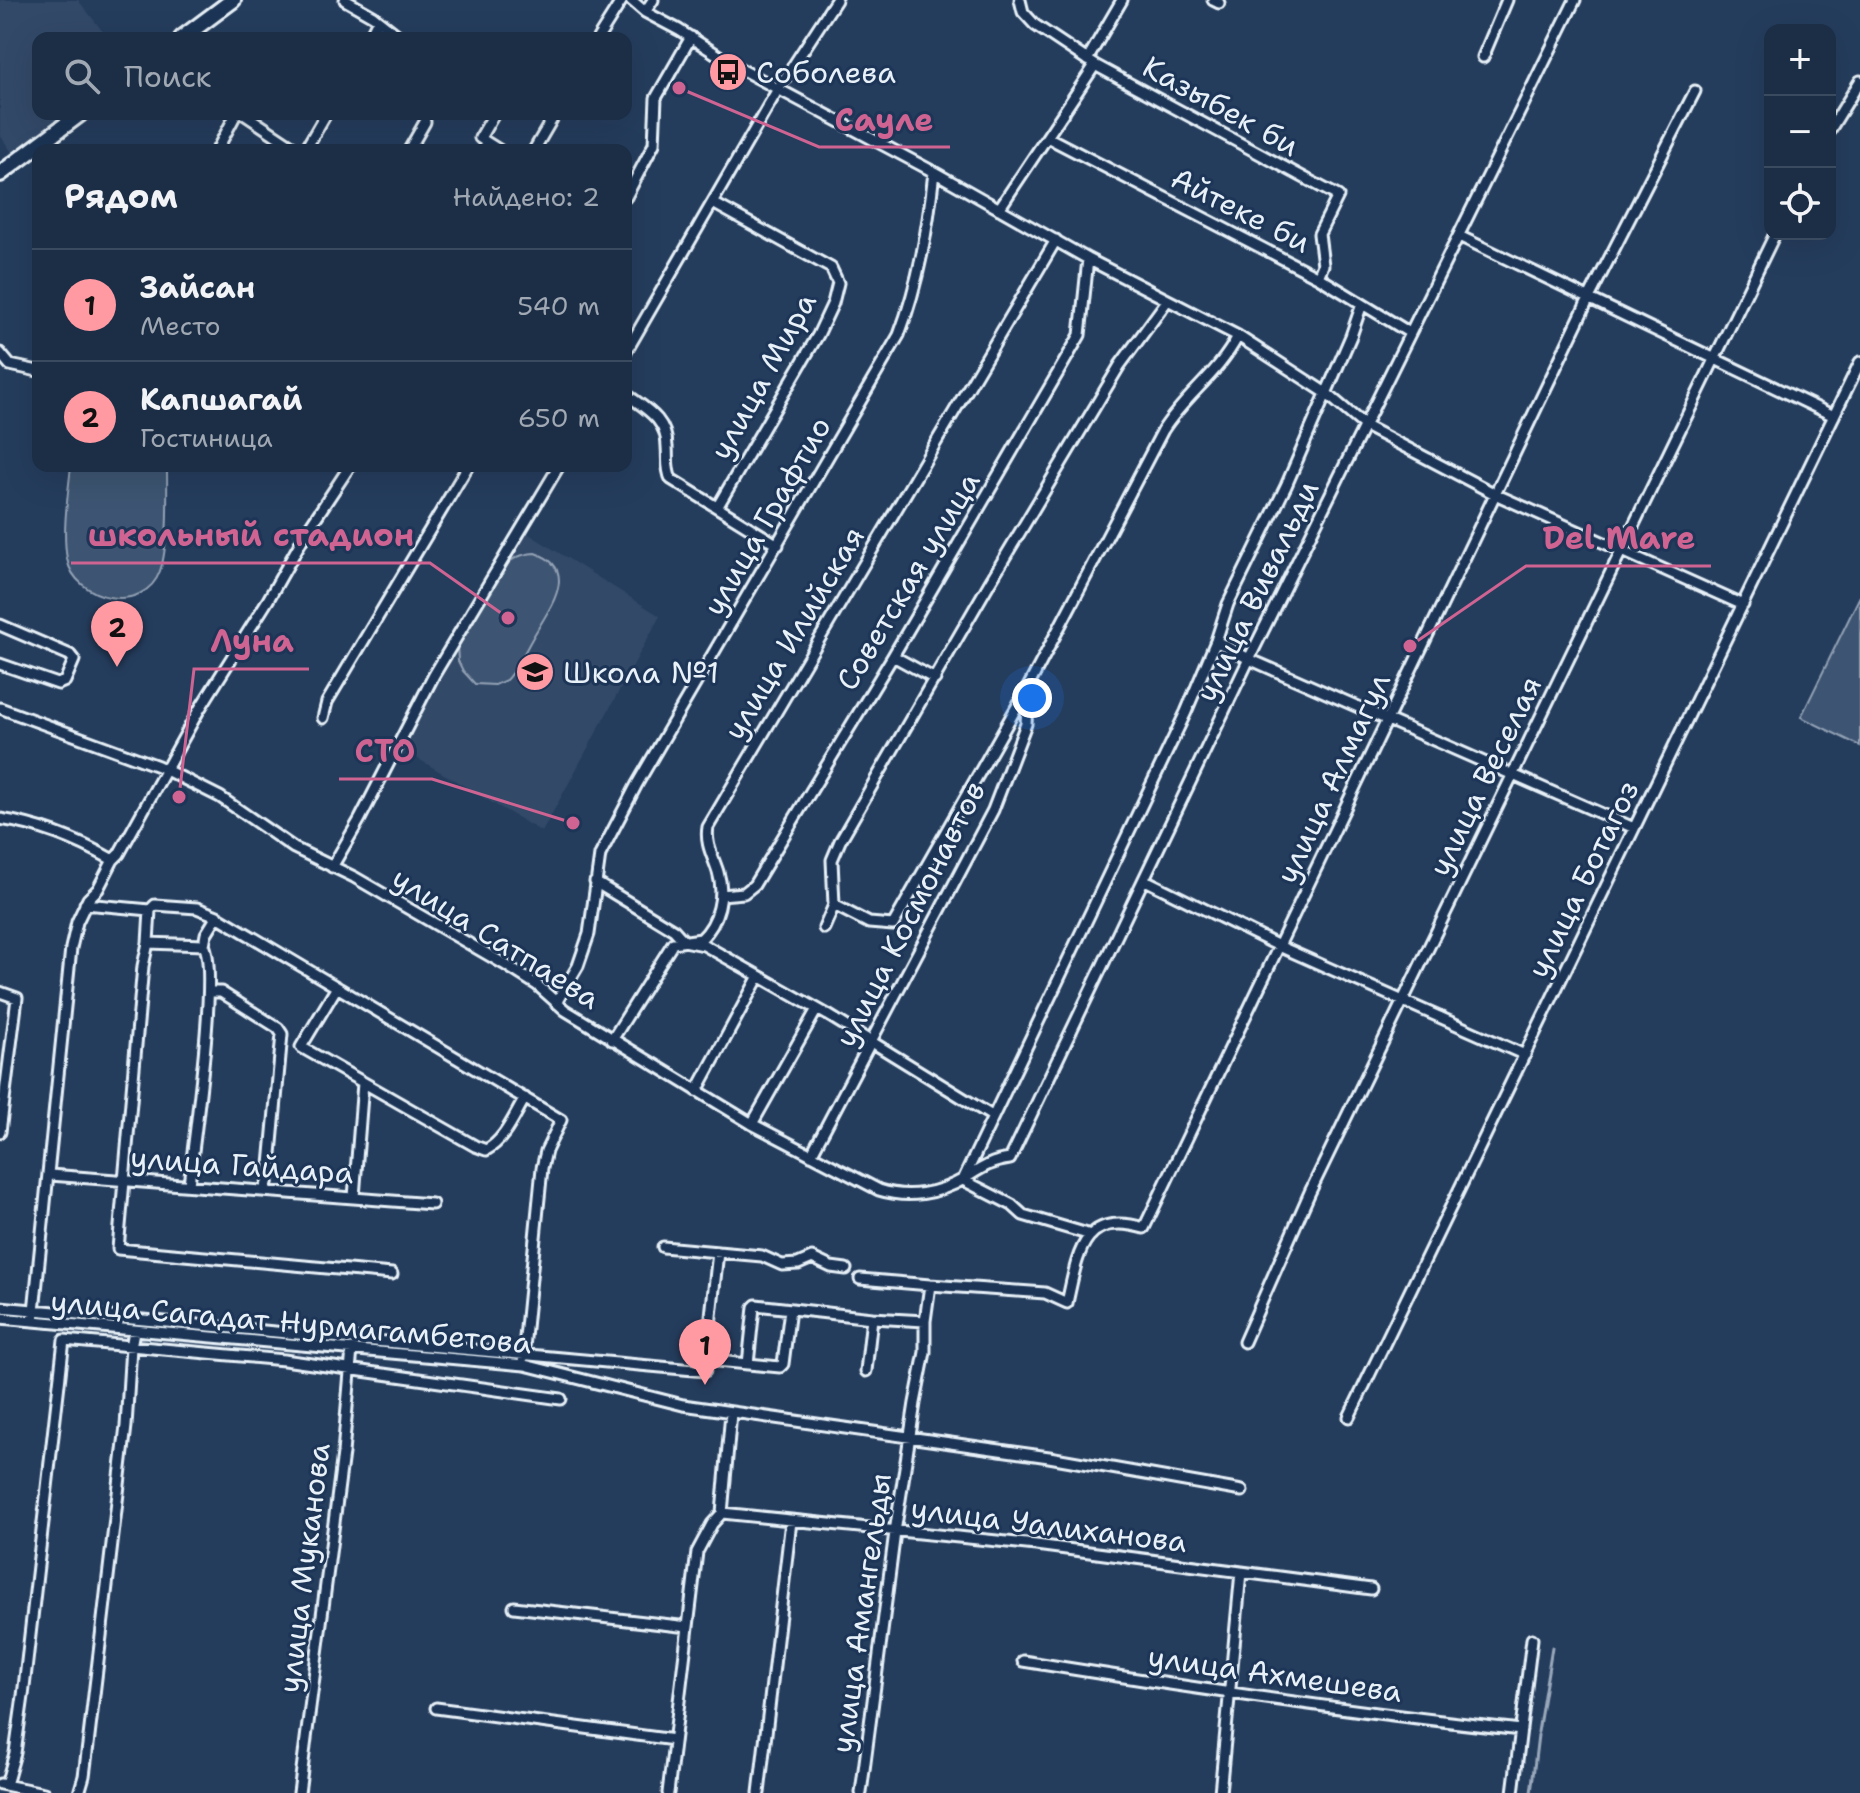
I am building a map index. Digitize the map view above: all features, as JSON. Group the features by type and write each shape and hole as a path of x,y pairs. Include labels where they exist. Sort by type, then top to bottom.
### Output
{"main road":[{"path":"190,32 233,0"},
{"path":"40,144 72,120"},
{"path":"0,174 32,150"}],"street":[{"path":"345,0 393,32"},
{"path":"602,32 622,0"},
{"path":"631,0 645,12 735,66 934,172 1088,259 1238,336 1326,393 1365,426 1497,495 1743,605"},
{"path":"645,12 653,0"},
{"name":"Казыбек би","path":"1020,0 1023,12 1035,25 1091,62 1338,196 1319,234 1323,265 1318,277"},
{"path":"999,209 1047,137 1091,62 1122,0"},
{"path":"1483,57 1507,0"},
{"name":"улица Вивальди","path":"963,1180 990,1162 1010,1159 1249,659 1575,0"},
{"path":"632,342 778,89 833,1"},
{"path":"372,32 378,20"},
{"path":"632,186 654,144 656,98 691,37"},
{"path":"1836,120 1860,81"},
{"name":"улица Алмагул","path":"1091,1235 1107,1224 1123,1222 1144,1228 1588,300 1695,91"},
{"path":"220,144 233,120"},
{"path":"253,120 289,144"},
{"path":"308,144 322,120"},
{"path":"490,120 480,138 490,144"},
{"path":"538,144 552,120"},
{"path":"412,144 425,122"},
{"name":"Айтеке би","path":"1047,137 1318,277 1410,333"},
{"name":"улица Графтио","path":"556,1003 578,966 589,934 600,855 637,784 899,335 911,304 928,228 934,172"},
{"name":"улица Мира","path":"713,203 831,268 838,283 833,303 818,335 718,506"},
{"path":"1459,236 1834,416"},
{"name":"улица Илийская","path":"721,895 718,872 707,841 708,827 1056,240"},
{"name":"улица Веселая","path":"1244,1342 1310,1192 1772,240"},
{"name":"Советская улица","path":"721,895 744,893 754,885 893,656 1080,335 1088,259"},
{"path":"824,928 834,905 831,867 840,841 1120,365 1167,301"},
{"path":"860,1279 1045,1293 1067,1303 1075,1269 1091,1235 1023,1215 1012,1205 963,1180 1186,712 1228,604 1286,486 1362,304"},
{"name":"улица Космонавтов","path":"834,905 869,923 893,925 1028,687 1163,430 1179,406 1193,396 1226,359 1238,336"},
{"path":"0,353 10,365 32,370"},
{"name":"улица Ботагоз","path":"1349,1417 1860,362"},
{"path":"632,399 663,425 671,479 778,545"},
{"path":"34,1316 71,948 77,922 199,710 346,472"},
{"path":"323,718 327,702 464,472"},
{"path":"332,867 434,675 555,472"},
{"path":"0,625 70,655 74,660 65,681 58,684 0,664"},
{"path":"1216,641 1249,659 1634,828"},
{"path":"893,656 935,679"},
{"name":"улица Космонавтов","path":"811,1155 998,800 1026,724 1028,687"},
{"name":"улица Сатпаева","path":"0,708 166,770 220,797 294,848 504,964 612,1040 752,1124 879,1190 897,1196 940,1191 963,1180"},
{"path":"0,819 39,827 116,857"},
{"path":"1145,880 1281,947 1525,1055"},
{"path":"595,882 674,930 684,941 704,945 759,976 992,1116"},
{"path":"612,1040 673,943 701,939 706,933 716,916 721,895"},
{"path":"85,904 150,910"},
{"path":"392,1274 118,1249 143,966 150,910 155,905 197,908 217,916 561,1120 546,1151 542,1168 523,1365"},
{"path":"189,1185 209,992 209,958 204,945 206,934 217,916"},
{"path":"148,943 204,945"},
{"path":"697,1091 759,976"},
{"path":"337,987 301,1047 486,1150 496,1143 525,1098"},
{"path":"0,992 17,998 0,1132"},
{"path":"209,992 221,992 278,1028 282,1034 279,1091 265,1190"},
{"path":"752,1124 817,1009"},
{"path":"354,1197 363,1083"},
{"name":"улица Гайдара","path":"50,1175 432,1204"},
{"path":"663,1247 762,1256 782,1265 798,1264 812,1258 831,1267 846,1269"},
{"path":"0,1307 34,1316 705,1371 718,1252"},
{"name":"улица Амангельды","path":"861,1793 895,1532 925,1352 930,1285"},
{"path":"748,1364 754,1307 925,1321"},
{"path":"706,1360 780,1367 783,1364 790,1309"},
{"name":"улица Сагадат Нурмагамбетова","path":"0,1318 34,1316 134,1331 523,1365 652,1398 731,1413 1049,1457 1242,1491"},
{"path":"866,1371 872,1318"},
{"path":"79,1793 89,1737 126,1426 134,1331"},
{"path":"44,1793 3,1784 15,1753 25,1681 64,1340 284,1360 561,1399"},
{"name":"улица Муканова","path":"299,1793 343,1453 352,1349"},
{"path":"668,1793 697,1552 712,1524 722,1513 731,1413"},
{"name":"улица Уалиханова","path":"722,1513 1036,1545 1371,1589"},
{"path":"759,1793 791,1521"},
{"path":"1220,1793 1241,1572"},
{"path":"514,1607 688,1627"},
{"path":"1513,1793 1532,1639"},
{"name":"улица Ахмешева","path":"1023,1661 1228,1694 1521,1730"},
{"path":"436,1708 674,1740"}],"shaded area":[{"path":"0,0 78,0 103,32 32,32 32,120 72,120 40,144 32,144 32,150 18,161 0,135"},
{"path":"70,472 167,472 165,548 160,571 152,585 140,594 126,598 96,593 83,585 67,559 66,512"},
{"name":"Школа №1","path":"524,531 660,616 542,832 400,748 425,699"},
{"path":"535,553 549,560 557,569 559,579 553,603 506,680 495,685 475,684 458,661 457,644 503,567 518,557"},
{"path":"1860,596 1860,746 1801,717"}],"waterway":[{"path":"1538,1732 1552,1647"},
{"path":"1531,1793 1538,1735"}],"place":[{"name":"Соболева","path":"728,72"},
{"name":"Сауле","path":"679,88"},
{"name":"школьный стадион","path":"508,618"},
{"name":"Del Mare","path":"1410,646"},
{"name":"Капшагай","path":"117,667"},
{"name":"Школа №1","path":"535,672"},
{"name":"Луна","path":"179,797"},
{"name":"СТО","path":"573,823"},
{"name":"Зайсан","path":"705,1385"}]}
